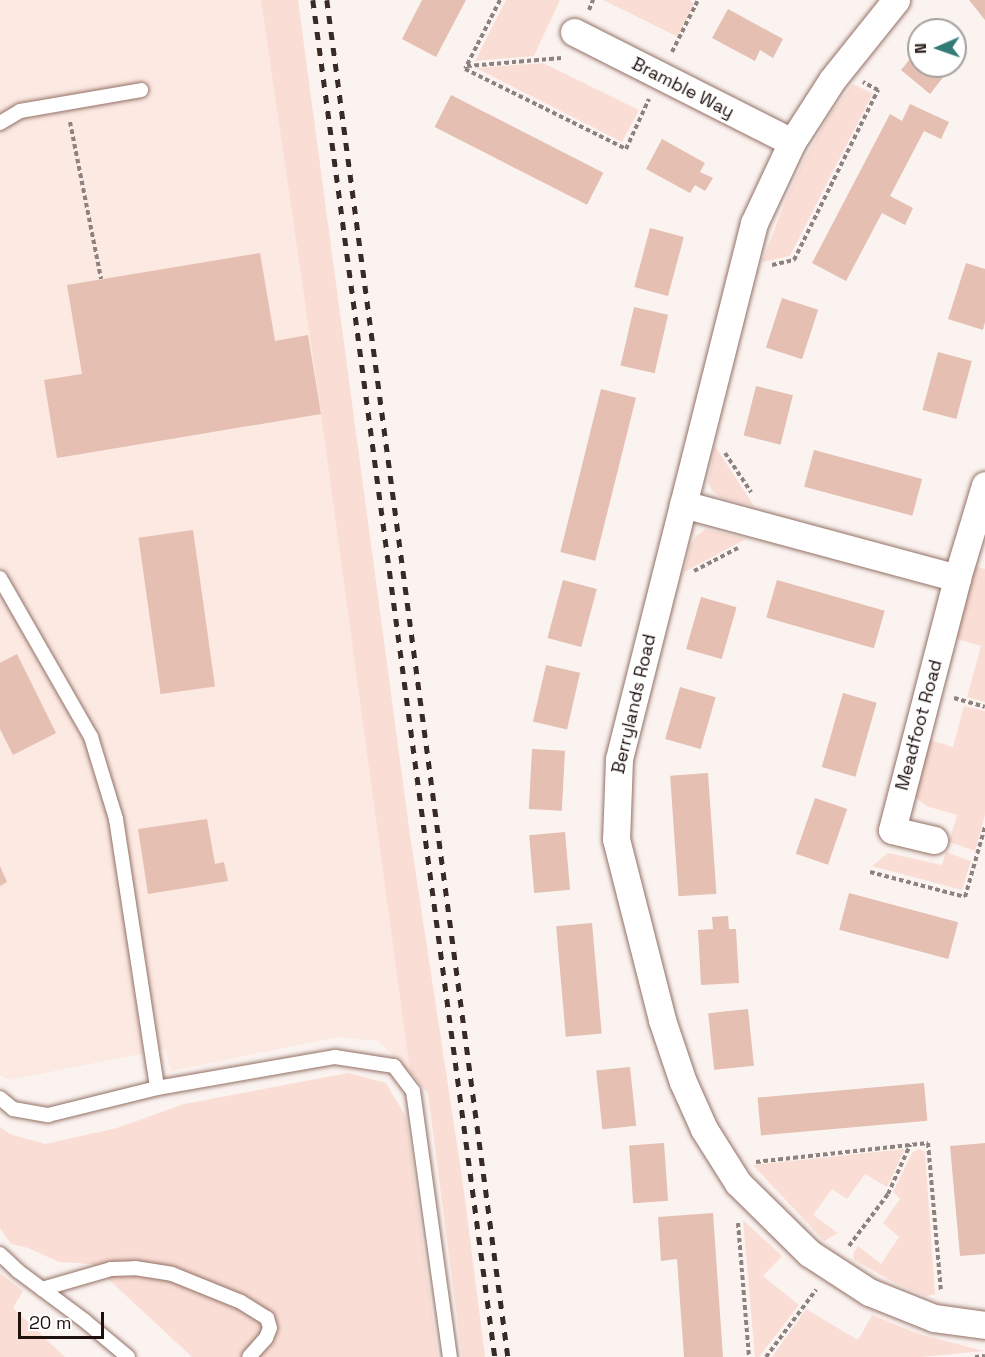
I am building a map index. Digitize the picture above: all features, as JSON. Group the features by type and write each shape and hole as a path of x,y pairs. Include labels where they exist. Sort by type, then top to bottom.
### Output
{"street":[{"name":"Berrylands Road","path":"896,0 839,70 792,142 754,223 619,759 616,839 665,1031 683,1082 704,1130 738,1183 809,1252 869,1292 943,1319 985,1324"},
{"name":"Bramble Way","path":"577,34 792,142"},
{"name":"Meadfoot Road","path":"934,840 892,830 957,578 985,484"},
{"path":"682,504 957,578"}],"lane":[{"path":"0,123 20,111 141,90"},
{"path":"0,578 91,737 116,819 157,1088"},
{"path":"0,1098 14,1109 48,1115 157,1088 335,1058 394,1066 413,1091 450,1357"},
{"path":"0,1254 128,1357"},
{"path":"42,1289 111,1269 135,1268 172,1274 241,1302 267,1318 270,1328 266,1338 249,1357"}],"path":[{"path":"500,0 465,69 626,148 698,0"},
{"path":"467,66 573,57 577,34"},
{"path":"741,271 794,260 878,90 839,70"},
{"path":"66,103 101,279"},
{"path":"870,872 965,897 985,826"},
{"path":"727,1165 928,1143 943,1319"},
{"path":"738,1221 749,1357"},
{"path":"975,1357 985,1356"}],"shaded area":[{"path":"0,0 261,0 321,414 410,1072 378,1041 338,1037 171,1071 165,1049 9,1080 0,1075"},
{"path":"261,0 298,0 410,835 463,1184 485,1357 462,1357 428,1093 410,1072 321,414"},
{"path":"506,0 560,0 534,56 475,61"},
{"path":"603,0 690,0 694,4 678,37"},
{"path":"543,63 639,110 622,142 476,68"},
{"path":"853,84 872,93 871,97 790,256 762,262 805,158 831,113"},
{"path":"715,446 754,506 722,498 713,492 708,483"},
{"path":"706,529 746,539 684,572 691,545 696,536"},
{"path":"975,566 985,569 985,702 967,697 981,646 954,638"},
{"path":"964,706 985,711 985,815 975,851 949,842 957,815 926,806 914,796 926,739 953,747"},
{"path":"946,852 971,861 962,890 872,866 888,853 942,865"},
{"path":"348,1073 386,1083 406,1117 438,1357 192,1357 92,1264 59,1262 28,1248 11,1244 0,1228 0,1127 10,1134 45,1144 117,1128 184,1104"},
{"path":"905,1149 887,1187 865,1174 847,1199 832,1189 813,1215 838,1233 824,1241 753,1165"},
{"path":"919,1149 925,1152 935,1294 926,1296 897,1284 854,1260 853,1254 858,1246 881,1264 899,1237 883,1223 900,1199 893,1192 912,1153"},
{"path":"743,1220 782,1256 763,1276 799,1305 759,1357 755,1357"},
{"path":"0,1273 23,1291 13,1308 65,1357 0,1357"},
{"path":"806,1309 858,1340 872,1315 919,1334 984,1351 921,1357 772,1357"}],"building":[{"path":"422,0 466,0 436,57 402,39"},
{"path":"969,0 985,0 985,20"},
{"path":"728,9 783,39 773,58 760,50 755,61 712,38"},
{"path":"907,63 907,75 901,70"},
{"path":"911,78 943,78 930,94"},
{"path":"451,95 603,173 587,205 435,127"},
{"path":"910,104 949,122 941,139 924,131 890,196 913,208 905,225 882,213 846,281 812,263 890,114 902,121"},
{"path":"662,139 705,163 700,172 713,178 705,191 695,185 690,193 646,169"},
{"path":"650,228 684,237 668,296 634,287"},
{"path":"260,253 275,341 308,335 321,414 57,458 44,380 82,374 67,285"},
{"path":"966,263 985,269 983,330 948,319"},
{"path":"782,298 818,310 802,359 766,347"},
{"path":"634,307 668,315 655,373 621,365"},
{"path":"938,352 972,361 956,419 922,410"},
{"path":"756,386 793,395 781,445 744,435"},
{"path":"601,389 636,398 595,561 560,552"},
{"path":"814,450 922,479 912,516 804,487"},
{"path":"193,530 215,686 161,694 139,538"},
{"path":"563,580 597,589 581,647 547,638"},
{"path":"777,580 885,611 874,648 766,617"},
{"path":"701,597 737,607 722,659 686,649"},
{"path":"17,654 56,733 13,755 0,729 0,663"},
{"path":"546,665 580,673 567,729 533,722"},
{"path":"680,687 716,697 701,749 665,739"},
{"path":"843,693 877,703 855,777 822,767"},
{"path":"532,749 565,751 562,811 529,809"},
{"path":"708,773 716,894 679,896 670,776"},
{"path":"815,798 847,809 828,865 796,854"},
{"path":"207,819 215,864 224,862 228,881 148,894 138,829"},
{"path":"565,832 570,890 534,893 529,835"},
{"path":"0,866 7,882 0,886"},
{"path":"849,893 958,922 948,959 839,930"},
{"path":"728,916 729,929 736,929 739,983 701,985 698,930 713,929 712,917"},
{"path":"592,923 602,1034 566,1037 556,926"},
{"path":"748,1009 754,1066 714,1070 708,1013"},
{"path":"630,1067 636,1126 602,1129 596,1071"},
{"path":"924,1083 927,1121 761,1135 758,1098"},
{"path":"664,1143 668,1201 633,1203 629,1145"},
{"path":"985,1143 985,1254 960,1256 950,1146"},
{"path":"713,1213 723,1357 684,1357 677,1259 661,1261 658,1217"}],"railway":[{"path":"313,0 495,1357"},
{"path":"327,0 508,1357"}]}
